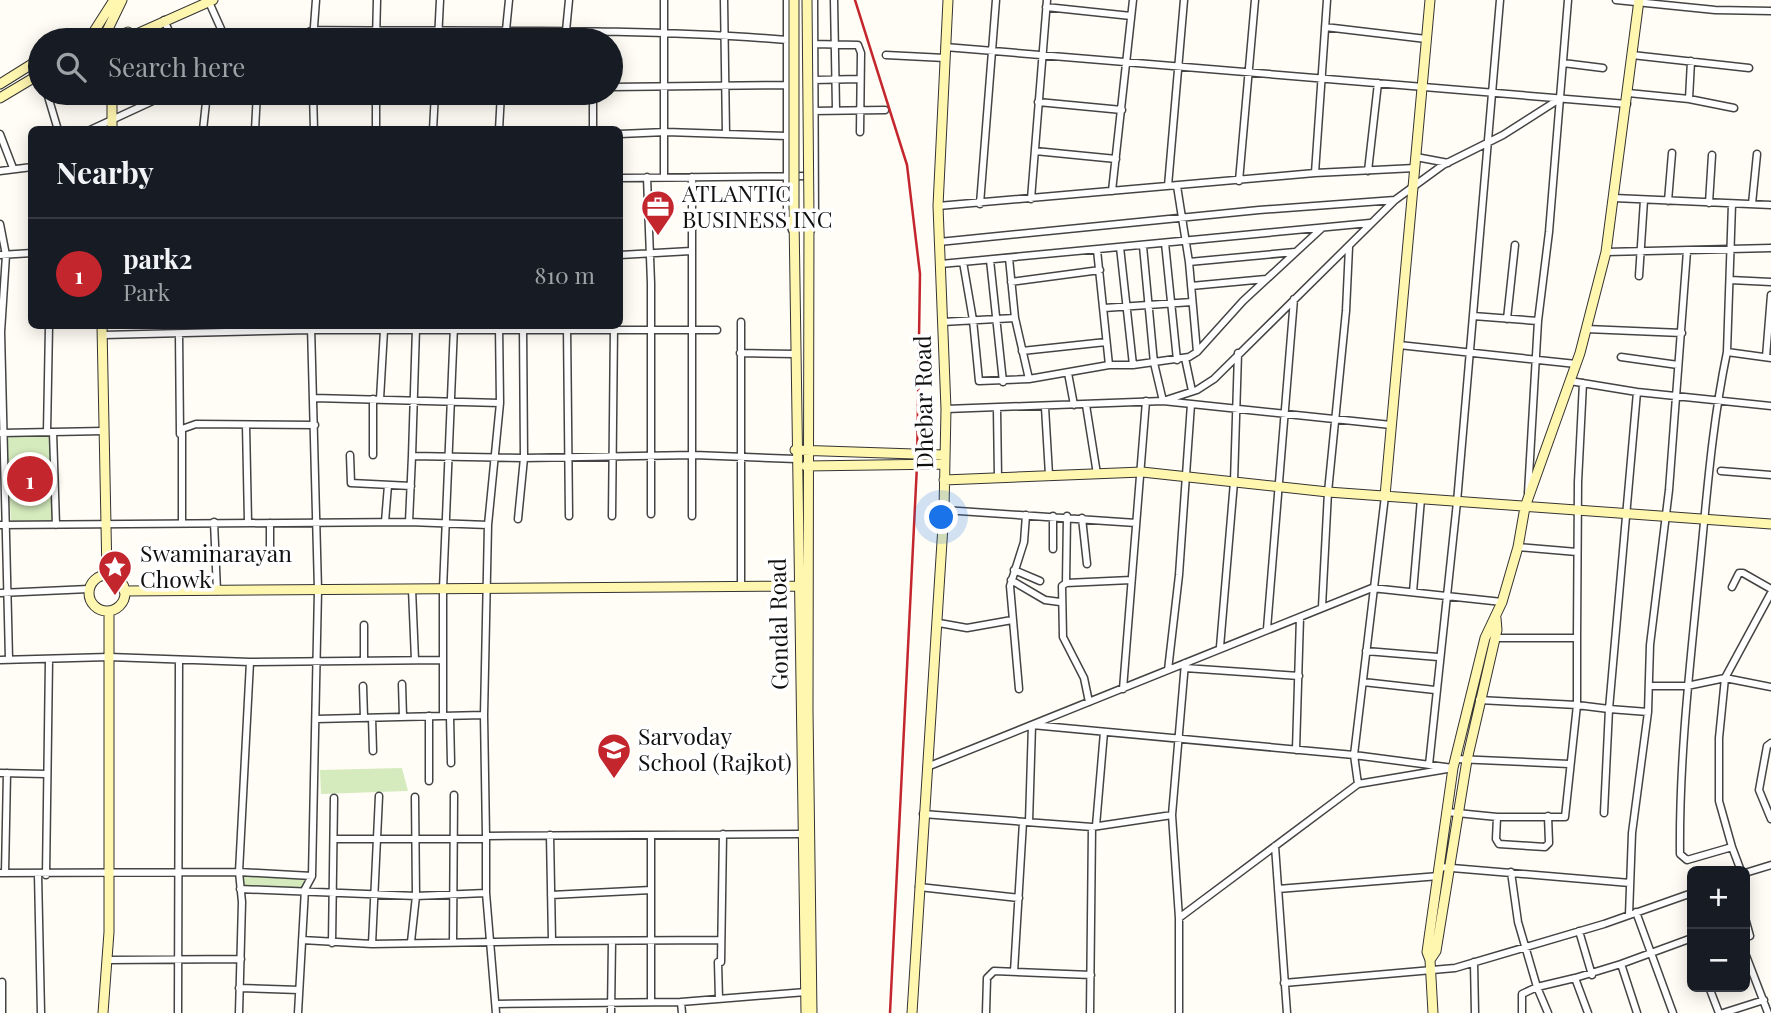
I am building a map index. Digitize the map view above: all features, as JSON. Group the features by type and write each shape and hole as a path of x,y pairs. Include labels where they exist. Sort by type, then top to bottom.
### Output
{"street":[{"path":"96,28 114,0"},
{"path":"116,28 122,0"},
{"path":"313,28 316,0"},
{"path":"376,28 377,0"},
{"path":"439,28 440,0"},
{"path":"506,28 509,0"},
{"path":"566,28 569,0"},
{"path":"664,0 664,177"},
{"path":"724,0 726,134"},
{"path":"787,0 787,216 794,235"},
{"name":"Gondal Road","path":"794,0 794,354 806,1013"},
{"name":"Gondal Road","path":"807,0 810,449 808,710 813,1013"},
{"path":"809,235 815,218 812,111 814,0"},
{"path":"834,0 836,109"},
{"name":"Dhebar Road","path":"912,1013 926,767 939,623 944,510 946,409 938,205 948,0"},
{"path":"980,204 996,0"},
{"path":"1112,191 1133,0"},
{"path":"1168,186 1184,0"},
{"path":"1240,181 1255,0"},
{"path":"1315,173 1327,0"},
{"path":"1358,784 1354,755 1385,496 1430,0"},
{"path":"1429,765 1438,657 1457,502 1500,0"},
{"path":"1527,503 1538,321 1561,98 1568,0"},
{"path":"1616,0 1771,11"},
{"path":"152,28 162,21 211,1 221,28"},
{"path":"1442,870 1454,764 1470,700 1518,547 1527,503 1576,364 1606,252 1639,1"},
{"path":"1031,199 1046,3 1131,16"},
{"path":"162,21 166,28"},
{"path":"1325,27 1426,39"},
{"path":"623,33 724,35 787,40"},
{"path":"813,44 858,45 861,53 860,132"},
{"path":"945,47 1627,104"},
{"path":"886,55 944,58"},
{"path":"1632,55 1749,68"},
{"path":"1689,99 1690,61"},
{"path":"1563,63 1603,68"},
{"path":"0,84 28,66"},
{"path":"813,80 860,79"},
{"path":"0,98 28,81"},
{"path":"1368,171 1378,83"},
{"path":"623,87 788,85"},
{"path":"1628,93 1689,99 1734,108"},
{"path":"1163,401 1206,385 1395,200 1448,163 1561,98"},
{"path":"1038,102 1122,110"},
{"path":"51,105 57,126"},
{"path":"112,105 112,126"},
{"path":"98,126 143,105"},
{"path":"203,126 205,105"},
{"path":"255,126 256,105"},
{"path":"313,105 314,126"},
{"path":"376,105 376,126"},
{"path":"433,126 434,105"},
{"path":"499,126 500,105"},
{"path":"593,105 593,126"},
{"path":"812,111 885,110"},
{"path":"623,134 666,132 787,136"},
{"path":"0,134 13,168"},
{"path":"1035,151 1116,159"},
{"path":"1668,201 1672,153"},
{"path":"1752,204 1757,154"},
{"path":"1709,203 1712,155"},
{"path":"1416,157 1448,163"},
{"path":"23,166 28,163"},
{"path":"0,172 28,167"},
{"path":"938,205 980,204 1315,173 1415,168"},
{"path":"623,178 814,176"},
{"path":"647,177 651,514"},
{"path":"692,177 692,516"},
{"path":"1177,186 1189,262 1197,352"},
{"path":"1614,198 1771,205"},
{"path":"939,242 1395,200"},
{"path":"1639,276 1644,200"},
{"path":"1732,204 1727,352 1717,400 1687,686 1680,854 1687,860 1732,847"},
{"path":"941,264 1370,223"},
{"path":"0,224 3,255 1,332 4,593 9,659"},
{"path":"963,262 973,320 979,381 1003,382 1109,365 1181,359 1197,352 1267,278 1324,226"},
{"path":"1165,243 1181,359 1192,391"},
{"path":"1143,246 1154,363 1163,401"},
{"path":"1507,319 1515,246"},
{"path":"1120,247 1133,365"},
{"path":"1322,607 1328,492 1349,247"},
{"path":"1606,252 1771,248"},
{"path":"1097,250 1109,365"},
{"path":"623,255 691,251"},
{"path":"1189,262 1297,251"},
{"path":"1673,1013 1653,950 1633,914 1630,883 1632,832 1651,686 1650,645 1666,517 1687,251"},
{"path":"3,255 28,253"},
{"path":"1009,258 1015,318 1029,379"},
{"path":"990,260 1003,382"},
{"path":"1011,282 1100,270"},
{"path":"1191,286 1267,278"},
{"path":"1730,280 1771,282"},
{"path":"1727,352 1769,358 1771,295"},
{"path":"1267,629 1294,299"},
{"path":"1104,308 1192,302"},
{"path":"1473,316 1538,321"},
{"path":"942,322 1015,318"},
{"path":"741,322 741,587"},
{"path":"623,327 717,330"},
{"path":"49,329 50,432 56,525"},
{"path":"135,335 136,329"},
{"path":"107,575 102,330 135,335 254,329"},
{"path":"298,1013 305,889 312,876 316,719 318,590 311,329"},
{"path":"348,329 400,329"},
{"path":"409,522 416,329"},
{"path":"451,763 442,660 449,399 454,329"},
{"path":"496,1013 486,892 484,715 488,525 500,403 499,329"},
{"path":"518,519 524,458 523,329"},
{"path":"567,329 569,516"},
{"path":"612,516 610,456 614,329"},
{"path":"1586,329 1682,333"},
{"path":"373,456 384,330"},
{"path":"179,334 182,523"},
{"path":"1022,351 1106,342"},
{"path":"1399,345 1470,355 1576,364"},
{"path":"740,353 794,354"},
{"path":"1220,648 1234,482 1238,354"},
{"path":"1621,358 1678,365"},
{"path":"1068,373 1074,405"},
{"path":"1570,381 1637,392 1771,406"},
{"path":"1447,812 1497,817 1565,817 1577,705 1577,511 1583,383"},
{"path":"1604,813 1609,709 1637,392"},
{"path":"314,397 449,399 500,403"},
{"path":"1123,689 1146,401"},
{"path":"946,409 1163,401 1391,425"},
{"path":"1168,670 1191,404"},
{"path":"1086,405 1097,474"},
{"path":"1045,407 1049,475"},
{"path":"997,409 998,478"},
{"path":"180,436 188,425 315,425"},
{"path":"246,425 248,522"},
{"path":"2,433 104,430"},
{"path":"796,458 810,449 944,459"},
{"path":"349,455 351,484 411,486"},
{"path":"412,456 524,458 694,455 796,458 810,466 944,459"},
{"path":"1721,471 1771,475"},
{"path":"944,480 1142,472 1328,492 1457,502 1527,503 1577,511 1771,524"},
{"path":"385,522 388,485"},
{"path":"1413,592 1421,499"},
{"path":"944,510 1067,516 1136,523"},
{"path":"1019,689 1011,580 1024,542 1026,515"},
{"path":"1053,516 1053,549"},
{"path":"1066,583 1067,516"},
{"path":"1082,518 1087,564"},
{"path":"214,522 217,591"},
{"path":"3,524 409,522 447,526 488,525"},
{"path":"270,523 271,554"},
{"path":"1518,547 1577,552"},
{"path":"1014,570 1040,581"},
{"path":"1732,587 1739,573 1743,573 1771,591 1725,678 1719,801 1740,866"},
{"path":"107,575 120,582 124,591 122,603 109,611 96,607 89,596 89,589 96,579 107,575"},
{"path":"1011,580 1045,600 1060,603"},
{"path":"1089,702 1084,678 1063,637 1060,603 1062,586 1066,583 1131,580"},
{"path":"124,591 810,586"},
{"path":"926,767 1168,670 1185,666 1220,648 1372,588 1502,602"},
{"path":"4,593 89,589"},
{"path":"412,589 415,660"},
{"path":"103,1013 109,873 109,611"},
{"path":"1296,750 1300,617"},
{"path":"939,623 967,628 1012,620"},
{"path":"364,625 364,660"},
{"path":"1491,638 1577,638"},
{"path":"1433,1013 1430,960 1427,951 1442,870 1458,813 1491,638"},
{"path":"1366,651 1438,657"},
{"path":"0,660 109,657 250,662 442,660"},
{"path":"41,1013 42,874 49,660"},
{"path":"178,1013 179,660"},
{"path":"239,1013 239,872 250,662"},
{"path":"1185,666 1298,676"},
{"path":"1179,1013 1179,918 1172,815 1185,666"},
{"path":"1651,686 1687,686 1725,678 1771,687"},
{"path":"1363,682 1436,690"},
{"path":"402,684 403,717"},
{"path":"363,686 364,718"},
{"path":"1470,700 1577,705 1648,712"},
{"path":"316,719 484,715"},
{"path":"429,716 429,781"},
{"path":"372,718 373,751"},
{"path":"1032,724 1354,755 1429,765 1454,764"},
{"path":"1014,972 1032,724"},
{"path":"1090,1013 1094,827 1104,732"},
{"path":"1771,743 1767,746 1759,790 1771,819"},
{"path":"1179,918 1358,784 1467,760 1569,764"},
{"path":"47,774 3,773 2,873 239,872 312,876"},
{"path":"453,941 454,795"},
{"path":"372,944 377,894 379,796"},
{"path":"411,942 416,896 415,797"},
{"path":"332,943 334,798"},
{"path":"923,814 1094,827 1172,815"},
{"path":"1497,817 1499,844 1545,847 1549,843 1548,816"},
{"path":"719,999 723,834"},
{"path":"334,839 801,834"},
{"path":"550,835 552,941"},
{"path":"651,835 651,1002"},
{"path":"1275,846 1287,1013"},
{"path":"1750,870 1771,865"},
{"path":"1278,889 1442,870 1511,872 1630,883"},
{"path":"1511,872 1525,946 1548,1013"},
{"path":"919,887 1019,898"},
{"path":"240,889 305,889 333,894 416,896 486,892"},
{"path":"551,895 651,890"},
{"path":"1284,983 1430,972 1579,931 1687,895"},
{"path":"1579,931 1592,975"},
{"path":"302,940 372,944 721,940"},
{"path":"1522,1013 1522,994 1537,987 1592,975 1687,940"},
{"path":"611,1013 612,941"},
{"path":"107,960 240,959"},
{"path":"1474,962 1475,1013"},
{"path":"1621,964 1637,1013"},
{"path":"1750,965 1768,1013"},
{"path":"986,1013 990,973 1091,975"},
{"path":"1575,978 1588,1013"},
{"path":"2,982 2,1013"},
{"path":"239,988 299,990"},
{"path":"496,1004 681,1002 806,992"},
{"path":"1711,992 1721,1013 1764,1000"},
{"path":"681,1002 682,1013"}],"green space":[{"path":"6,437 50,437 53,523 11,521"},
{"path":"402,768 408,791 321,794 320,770"},
{"path":"244,872 308,876 305,889 240,889"}],"railway":[{"path":"855,0 907,165 920,274 917,465 890,1013"}],"place":[{"name":"ATLANTIC BUSINESS INC","path":"658,237"},
{"name":"park2","path":"30,479"},
{"name":"Swaminarayan Chowk","path":"115,597"},
{"name":"Sarvoday School (Rajkot)","path":"614,780"}]}
